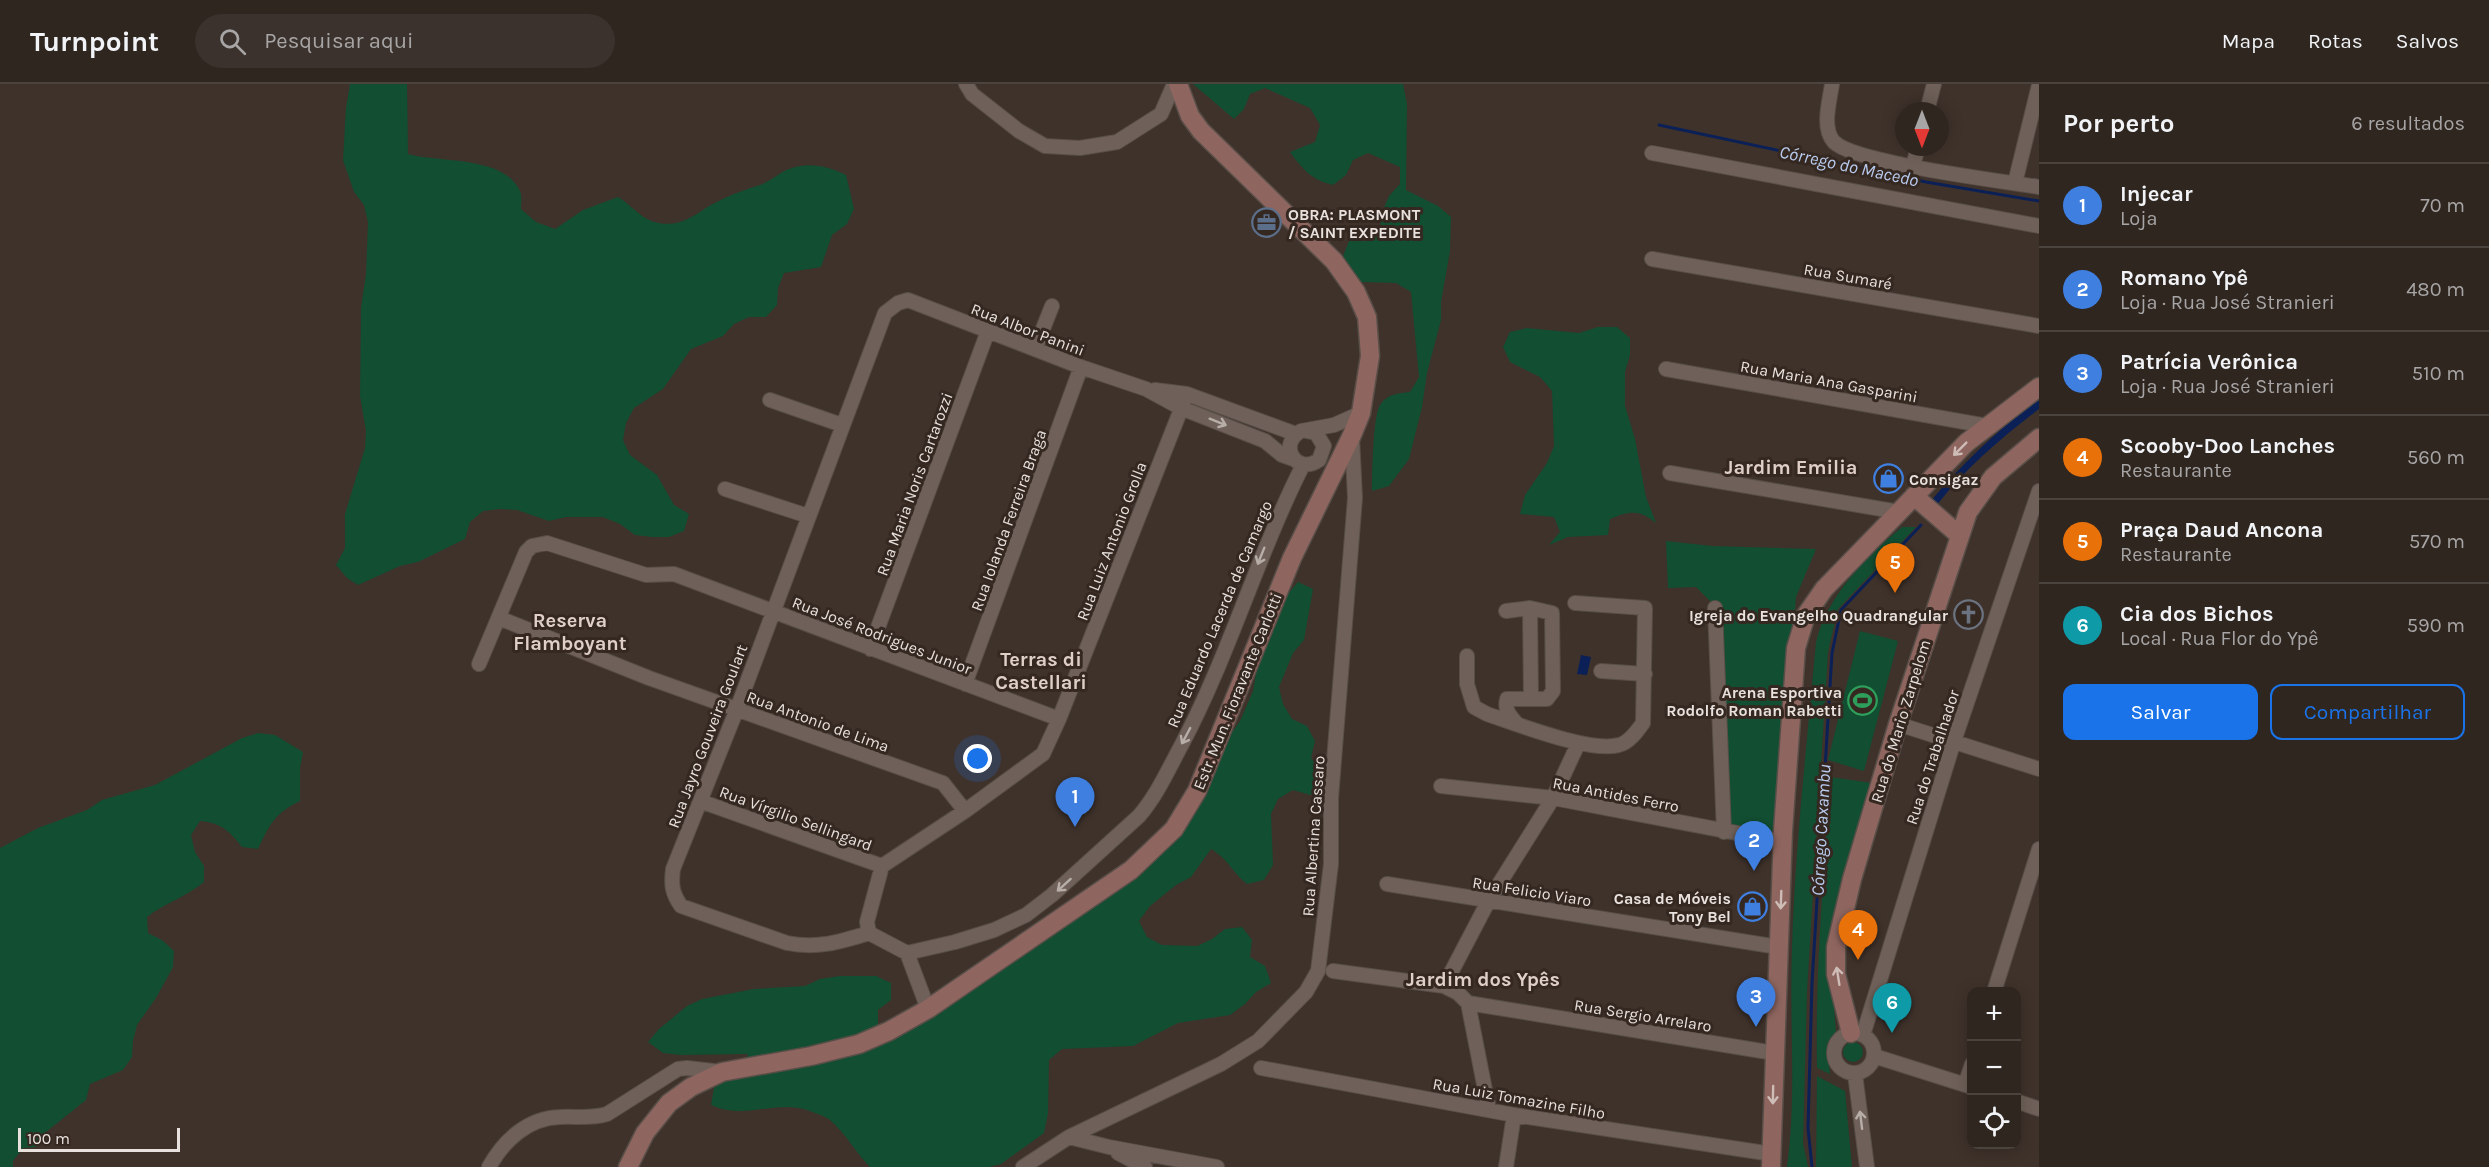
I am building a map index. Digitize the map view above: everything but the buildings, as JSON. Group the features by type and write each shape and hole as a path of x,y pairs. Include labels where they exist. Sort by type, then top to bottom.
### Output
{"street":[{"path":"966,84 972,94 1019,130 1045,146 1080,148 1117,142 1161,114 1176,84"},
{"name":"Estr. Mun. Fioravante Carlotti","path":"628,1167 645,1133 669,1103 691,1087 722,1072 811,1056 859,1044 889,1031 928,1009 1131,870 1174,829 1197,791 1292,558 1361,413 1370,356 1366,317 1356,292 1334,261 1201,131 1190,116 1176,84"},
{"path":"1832,84 1827,122 1833,141 1850,152 1913,166 2039,187"},
{"path":"1929,102 1934,84"},
{"path":"2015,183 2039,85"},
{"path":"1652,153 2039,226"},
{"path":"1913,166 1916,156"},
{"name":"Rua Sumaré","path":"1652,259 2039,326"},
{"name":"Rua Albor Panini","path":"898,303 908,300 1081,367 1146,389"},
{"name":"Rua Jayro Gouveira Goulart","path":"869,933 827,946 802,946 787,943 681,906 674,896 671,885 673,869 737,709 885,313 898,303"},
{"path":"1035,349 1052,306"},
{"name":"Rua Maria Noris Cartarozzi","path":"870,649 988,332"},
{"name":"Rua Iolanda Ferreira Braga","path":"965,684 1081,367"},
{"name":"Rua Maria Ana Gasparini","path":"1666,369 1987,426"},
{"path":"1772,1161 1778,947 1796,648 1806,615 1824,589 1966,443 2039,387"},
{"path":"1146,389 1187,394 1301,432 1316,433 1324,446 1322,456 1303,463"},
{"path":"1146,389 1181,408 1265,441 1281,455 1303,463 1335,470"},
{"name":"Rua Luiz Antonio Grolla","path":"882,866 965,811 1042,754 1059,719 1187,394"},
{"path":"770,400 842,425"},
{"path":"1303,463 1289,449 1290,443 1301,432 1334,425 1361,413"},
{"name":"Rua Albertina Cassaro","path":"1023,1167 1069,1137 1221,1064 1258,1041 1306,992 1318,971 1331,864 1331,798 1355,498 1352,435"},
{"name":"Rua do Mario Zarpelom","path":"1857,1034 1836,974 1836,947 1852,879 1898,723 1968,512 1993,477 2039,438"},
{"name":"Rua Eduardo Lacerda de Camargo","path":"908,953 994,930 1026,915 1052,895 1139,816 1151,802 1196,717 1278,514 1303,463"},
{"path":"1670,473 1899,512"},
{"path":"725,489 808,516"},
{"name":"Rua do Trabalhador","path":"1857,1034 2039,491"},
{"path":"1914,496 1959,535"},
{"name":"Rua José Rodrigues Junior","path":"479,664 526,552 538,544 555,544 646,575 674,574 1059,719"},
{"path":"1467,656 1467,684 1474,707 1487,714 1578,744 1620,745 1643,723 1644,608 1575,603"},
{"path":"1530,608 1531,699"},
{"path":"1506,611 1530,608 1552,613 1553,623 1553,691 1547,699 1508,699 1505,705 1507,712 1517,723"},
{"path":"1715,608 1724,832"},
{"name":"Rua Antonio de Lima","path":"499,618 649,678 943,783 965,811"},
{"path":"1602,671 1645,674"},
{"path":"1898,723 2039,769"},
{"path":"1444,986 1489,900 1553,798 1578,744"},
{"name":"Rua Antides Ferro","path":"1441,786 1553,798 1784,842"},
{"name":"Rua Vírgilio Sellingard","path":"700,801 882,866"},
{"path":"1996,987 2039,849"},
{"path":"882,866 867,922 869,933 908,953 928,1009"},
{"name":"Rua Felicio Viaro","path":"1387,884 1778,947"},
{"name":"Rua Sergio Arrelaro","path":"1333,971 1444,986 1458,993 1468,1003 1774,1053"},
{"path":"1468,1003 1489,1110"},
{"path":"1857,1034 1872,1044 1874,1056 1870,1066 1856,1074 1844,1071 1835,1062 1833,1056 1840,1039 1857,1034"},
{"path":"1874,1056 1967,1086"},
{"name":"Rua Luiz Tomazine Filho","path":"1261,1068 1772,1161"},
{"path":"489,1167 507,1143 530,1124 560,1117 594,1118 607,1114 678,1069 722,1072"},
{"path":"1856,1074 1866,1167"},
{"path":"2021,1103 2039,1109"},
{"path":"1506,1167 1514,1115"},
{"path":"1069,1137 1109,1147 1217,1167"},
{"path":"1109,1147 1145,1167"}],"green space":[{"path":"350,84 407,84 408,154 470,162 500,171 512,179 520,191 521,209 536,222 555,229 583,210 618,197 647,219 667,224 686,220 709,206 799,166 820,166 846,175 854,209 847,224 832,235 821,267 784,273 778,288 777,305 766,317 749,317 734,324 723,336 691,349 663,389 634,408 626,423 623,440 630,455 657,475 674,505 689,514 684,531 669,537 635,535 620,524 603,517 566,517 549,521 517,510 500,509 483,511 470,522 465,539 418,562 400,566 358,585 347,578 336,565 345,548 345,514 365,448 366,431 360,396 361,308 366,274 368,222 364,205 354,192 343,160"},
{"path":"1193,84 1403,84 1407,104 1406,190 1438,206 1451,217 1450,251 1441,302 1441,320 1409,459 1389,486 1372,491 1374,432 1378,411 1383,401 1394,395 1410,392 1419,377 1411,292 1396,283 1362,282 1347,273 1343,256 1349,241 1367,241 1380,229 1382,212 1389,196 1400,184 1400,167 1368,153 1353,160 1346,175 1333,185 1326,183 1308,173 1290,152 1315,142 1320,125 1310,108 1265,88 1250,94 1244,109 1234,119"},
{"path":"1598,327 1617,327 1630,338 1630,355 1625,372 1625,406 1635,439 1646,497 1656,523 1639,513 1623,514 1610,519 1608,535 1568,537 1549,545 1560,532 1554,517 1520,514 1525,495 1547,463 1554,446 1552,391 1540,377 1510,362 1503,347 1510,332 1527,328 1579,333"},
{"path":"1902,527 1916,527 1838,609 1828,652 1807,991 1803,1143 1808,1167 1787,1167 1792,1113 1791,975 1796,872 1816,642 1829,609 1850,578"},
{"path":"1666,541 1712,546 1816,549 1796,597 1780,831 1729,832 1716,607 1696,587 1668,588"},
{"path":"1298,582 1313,589 1304,640 1293,653 1279,687 1283,704 1292,719 1307,726 1315,741 1311,758 1321,771 1325,788 1310,795 1293,790 1278,799 1271,814 1273,865 1264,880 1247,884 1222,857 1211,849 1191,877 1176,885 1150,906 1139,921 1147,937 1162,945 1197,946 1212,939 1225,929 1242,927 1252,940 1250,957 1265,966 1271,983 1256,992 1230,1015 1178,1023 1133,1046 1062,1049 1049,1060 1048,1113 1044,1133 1001,1164 989,1167 870,1167 836,1126 821,1115 801,1108 775,1107 738,1111 725,1110 711,1105 714,1088 742,1069 748,1054 663,1053 648,1042 659,1029 687,1006 702,999 754,989 805,986 820,979 840,976 876,976 891,983 891,1000 878,1010 878,1027 908,1015 919,1002 936,1000 1148,851 1240,721 1253,691 1267,640 1287,595"},
{"name":"Arena Esportiva Rodolfo Roman Rabetti","path":"1860,631 1898,641 1864,771 1828,760"},
{"path":"258,733 275,735 303,752 300,768 300,801 278,815 258,849 242,847 224,829 200,821 191,835 195,852 204,866 204,882 147,917 148,933 162,940 174,951 173,967 156,998 137,1025 132,1057 123,1070 90,1084 86,1100 46,1132 36,1147 23,1148 13,1161 13,1167 0,1167 0,848 38,828 87,810 102,800 155,785 242,738"},
{"path":"1830,777 1872,783 1831,971 1836,1032 1827,1044 1830,1074 1817,1068 1817,995"},
{"path":"1853,1042 1860,1045 1863,1052 1860,1059 1853,1062 1846,1059 1843,1052 1846,1045"},
{"path":"1817,1076 1845,1091 1852,1167 1816,1167"}],"water":[{"path":"2039,400 2039,409 1984,454 1936,506 1930,502 1982,447"},
{"path":"1581,655 1591,657 1587,675 1577,674"}],"waterway":[{"name":"Córrego do Macedo","path":"1659,125 1926,182 2039,201"},
{"name":"Córrego Caxambu","path":"1812,1167 1808,1128 1812,983 1832,653 1841,610 1921,525"}],"place":[{"name":"OBRA: PLASMONT / SAINT EXPEDITE","path":"1267,223"},
{"name":"Consigaz","path":"1888,479"},
{"name":"Praça Daud Ancona","path":"1895,593"},
{"name":"Igreja do Evangelho Quadrangular","path":"1969,615"},
{"name":"Arena Esportiva Rodolfo Roman Rabetti","path":"1863,701"},
{"name":"Injecar","path":"1075,827"},
{"name":"Romano Ypê","path":"1754,871"},
{"name":"Casa de Móveis Tony Bel","path":"1752,907"},
{"name":"Scooby-Doo Lanches","path":"1858,960"},
{"name":"Patrícia Verônica","path":"1756,1027"},
{"name":"Cia dos Bichos","path":"1892,1033"}],"district":[{"name":"Jardim Emilia","path":"1791,467"},
{"name":"Reserva Flamboyant","path":"570,632"},
{"name":"Terras di Castellari","path":"1041,670"},
{"name":"Jardim dos Ypês","path":"1483,979"}]}
